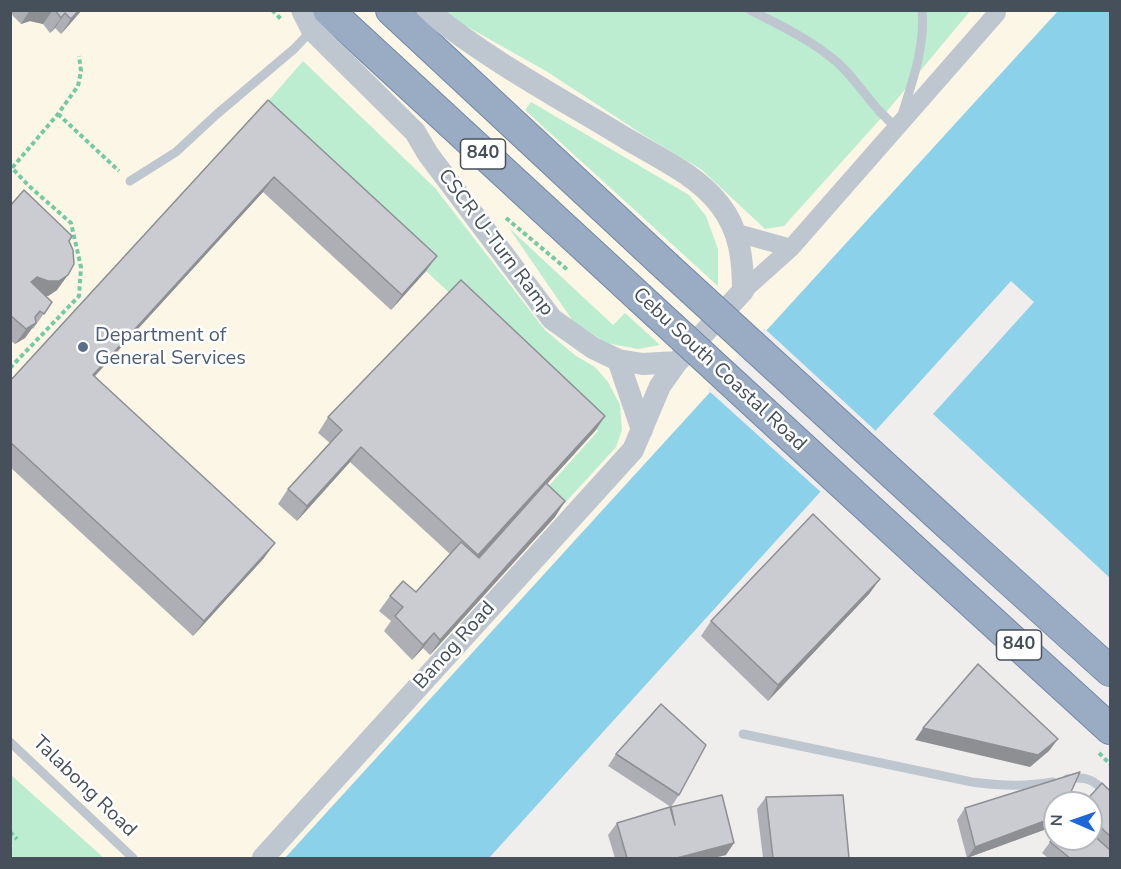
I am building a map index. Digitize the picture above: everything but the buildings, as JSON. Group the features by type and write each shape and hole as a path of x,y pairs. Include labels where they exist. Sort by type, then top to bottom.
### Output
{"highway":[{"name":"Cebu South Coastal Road","path":"391,10 666,266 1110,671"},
{"name":"Cebu South Coastal Road","path":"318,17 639,297 1110,729"}],"street":[{"path":"428,10 448,27 526,77 695,180 720,205 737,233 743,260 743,291"},
{"path":"677,362 743,291 791,248 999,11"},
{"name":"CSCR U-Turn Ramp","path":"318,17 415,132 428,154 552,319 593,348 618,360 644,364 677,362"},
{"path":"737,233 791,248"},
{"path":"618,360 642,430"},
{"name":"Banog Road","path":"263,858 633,450 660,386 677,362"}],"lane":[{"path":"750,10 782,27 838,63 884,117 897,128 922,43 922,10"},
{"path":"130,181 176,152 294,49 318,17"},
{"path":"743,734 1004,786 1026,786 1080,777 1093,780 1110,796"},
{"name":"Talabong Road","path":"10,742 133,858"}],"path":[{"path":"10,368 79,297 81,267 71,223 12,168 58,114 78,86 81,71 79,56"},
{"path":"58,114 130,181"},
{"path":"10,832 17,839"}],"shaded area":[{"path":"10,11 1058,11 285,858 11,858"}],"green space":[{"path":"444,11 970,11 883,116 784,226 765,229 702,170 546,71 450,17"},
{"path":"303,61 435,188 545,330 576,356 595,367 608,382 620,405 622,430 616,447 555,514 538,498 598,431 257,114"},
{"path":"531,102 689,195 706,216 718,249 718,286 525,110"},
{"path":"509,228 613,325 625,313 660,345 638,349 606,343 573,321"},
{"path":"10,775 104,858 11,858 13,846 10,843"}],"water":[{"path":"1058,11 1110,11 1110,578 933,414 1034,302 1011,281 489,858 285,858"}],"pier":[{"path":"764,328 878,433 823,494 708,390"}],"place":[{"name":"Department of General Services","path":"83,347"}]}
